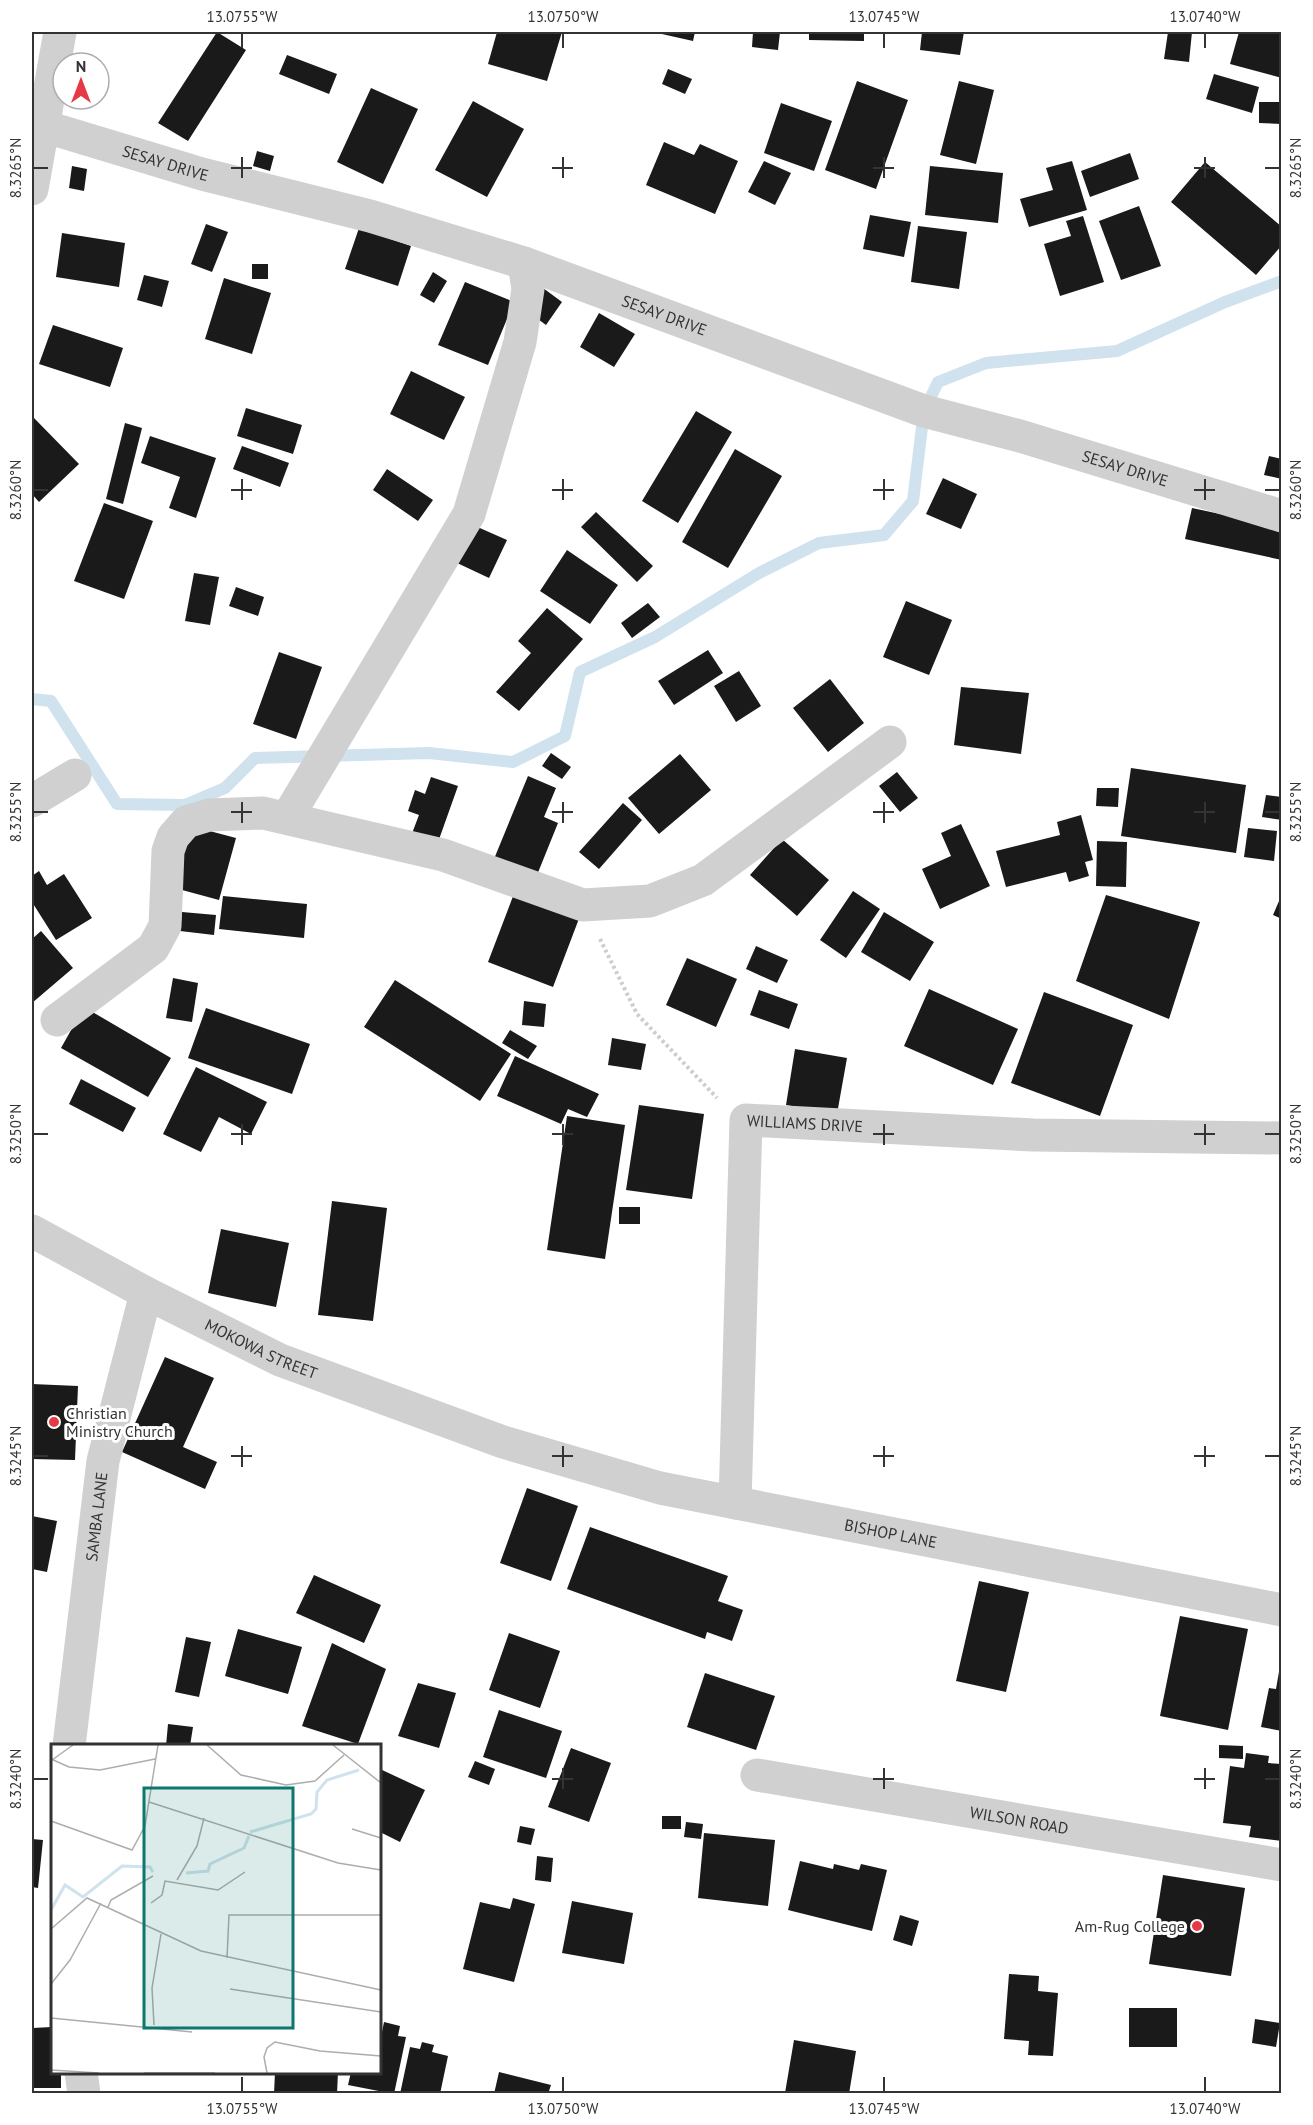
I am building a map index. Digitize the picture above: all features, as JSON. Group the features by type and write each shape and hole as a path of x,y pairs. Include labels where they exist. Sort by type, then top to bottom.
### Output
{"street":[{"path":"32,189 60,32"},
{"name":"SESAY DRIVE","path":"43,126 202,174 370,216 524,263 924,411 1031,439 1281,516"},
{"path":"287,818 327,756 469,514 520,342 528,289 524,263"},
{"path":"57,1020 153,948 165,926 168,851 173,837 186,822 209,815 263,813 443,855 583,905 650,901 703,880 890,742"},
{"path":"32,801 75,775"},
{"path":"735,1503 746,1120"},
{"name":"WILLIAMS DRIVE","path":"746,1120 1033,1136 1281,1138"},
{"name":"MOKOWA STREET","path":"32,1231 146,1293 280,1360 503,1442"},
{"name":"SAMBA LANE","path":"69,1744 103,1461 146,1293"},
{"name":"BISHOP LANE","path":"503,1442 660,1488 1281,1610"},
{"name":"WILSON ROAD","path":"757,1775 1281,1864"},
{"path":"81,2074 84,2094"}],"path":[{"name":"WILLIAMS DRIVE","path":"583,905 637,1014 718,1099 746,1120"}],"building":[{"path":"217,32 246,50 188,141 158,123"},
{"path":"497,32 562,32 547,81 488,64"},
{"path":"653,32 695,32 693,41"},
{"path":"753,32 780,32 778,50 752,47"},
{"path":"809,32 864,32 864,41 809,40"},
{"path":"922,32 964,32 960,55 920,50"},
{"path":"1168,32 1192,32 1189,62 1164,59"},
{"path":"1239,32 1282,32 1282,78 1230,64"},
{"path":"287,55 337,74 329,94 279,74"},
{"path":"668,69 692,79 685,94 662,84"},
{"path":"1214,74 1259,87 1252,113 1206,99"},
{"path":"857,81 908,100 876,189 825,170"},
{"path":"959,81 994,90 976,164 940,155"},
{"path":"371,88 418,109 383,184 337,162"},
{"path":"473,101 524,129 487,197 435,170"},
{"path":"1259,102 1282,102 1282,124 1259,123"},
{"path":"781,103 832,121 814,171 764,153"},
{"path":"664,142 694,155 700,144 738,161 715,214 646,185"},
{"path":"257,151 274,156 270,171 253,166"},
{"path":"1130,153 1139,179 1090,197 1081,171"},
{"path":"764,161 791,173 775,205 748,192"},
{"path":"1072,161 1087,210 1029,227 1020,199 1053,190 1046,168"},
{"path":"1205,162 1282,227 1282,245 1256,275 1171,202"},
{"path":"72,166 87,169 84,191 69,188"},
{"path":"930,166 1003,173 998,223 925,215"},
{"path":"1139,206 1161,266 1121,280 1099,221"},
{"path":"870,215 911,222 904,257 863,249"},
{"path":"1083,216 1104,282 1060,296 1044,244 1071,236 1066,221"},
{"path":"206,224 228,232 212,272 191,264"},
{"path":"918,226 967,232 959,289 911,282"},
{"path":"359,228 411,246 398,286 345,269"},
{"path":"62,233 125,243 119,287 56,277"},
{"path":"252,264 268,264 268,279 252,279"},
{"path":"433,272 447,281 434,303 420,295"},
{"path":"144,275 169,281 162,307 137,300"},
{"path":"224,278 271,293 252,354 205,339"},
{"path":"465,282 514,302 488,365 438,345"},
{"path":"543,288 562,302 546,325 527,311"},
{"path":"599,313 635,334 614,367 580,347"},
{"path":"53,325 123,348 110,387 39,364"},
{"path":"411,371 465,397 444,440 390,414"},
{"path":"246,408 302,425 293,454 237,436"},
{"path":"696,411 732,432 678,523 642,501"},
{"path":"34,418 79,464 39,502 32,494 32,420"},
{"path":"125,423 142,428 123,504 106,499"},
{"path":"150,436 216,458 196,518 169,508 180,477 141,463"},
{"path":"242,446 289,463 280,487 233,469"},
{"path":"735,449 782,476 728,568 682,542"},
{"path":"1269,456 1282,459 1282,479 1264,475"},
{"path":"387,469 433,500 418,521 373,490"},
{"path":"943,478 977,494 961,529 926,514"},
{"path":"104,503 153,521 124,599 74,581"},
{"path":"1192,508 1282,527 1282,560 1185,539"},
{"path":"596,512 653,566 637,582 581,527"},
{"path":"473,525 507,540 489,578 455,562"},
{"path":"567,550 618,585 590,624 540,591"},
{"path":"194,573 219,577 210,625 185,621"},
{"path":"236,587 264,597 258,616 229,606"},
{"path":"906,601 952,620 929,675 883,657"},
{"path":"648,603 660,617 632,638 621,623"},
{"path":"547,608 583,639 519,711 496,692 531,653 518,641"},
{"path":"708,650 723,673 674,705 658,681"},
{"path":"279,652 322,667 296,739 253,724"},
{"path":"739,671 761,706 736,722 714,686"},
{"path":"830,679 864,723 828,752 793,708"},
{"path":"961,687 1029,693 1021,754 954,745"},
{"path":"551,753 571,767 562,779 542,766"},
{"path":"680,754 711,790 659,834 628,798"},
{"path":"1131,768 1246,785 1236,853 1121,836"},
{"path":"897,772 918,798 900,812 879,786"},
{"path":"528,776 556,788 544,817 558,823 537,875 494,859"},
{"path":"431,777 458,786 437,845 411,836 419,815 408,811 415,790 425,794"},
{"path":"1097,788 1119,788 1118,807 1096,806"},
{"path":"1266,795 1282,797 1282,820 1262,817"},
{"path":"623,803 642,820 599,869 579,852"},
{"path":"1081,815 1093,860 1085,862 1089,876 1069,882 1066,872 1006,887 996,851 1060,835 1057,822"},
{"path":"961,824 990,886 940,909 922,869 951,856 941,833"},
{"path":"187,825 236,838 219,900 171,887"},
{"path":"1248,828 1277,831 1274,861 1244,857"},
{"path":"782,839 829,880 797,916 750,875"},
{"path":"1097,841 1127,842 1126,887 1096,886"},
{"path":"39,871 47,885 64,874 92,918 56,940 32,902 32,876"},
{"path":"515,891 580,916 553,987 488,962"},
{"path":"853,891 880,909 846,958 820,940"},
{"path":"1282,894 1282,919 1273,915"},
{"path":"1106,895 1200,922 1169,1019 1076,981"},
{"path":"223,896 307,904 304,938 219,929"},
{"path":"182,912 216,915 214,935 180,931"},
{"path":"884,912 934,942 910,981 861,952"},
{"path":"41,931 73,968 32,1003 32,939"},
{"path":"756,946 788,960 777,983 746,969"},
{"path":"687,958 737,979 716,1027 666,1005"},
{"path":"173,978 198,983 192,1022 166,1018"},
{"path":"395,980 511,1054 480,1101 364,1027"},
{"path":"929,989 1018,1029 993,1085 904,1046"},
{"path":"759,990 798,1004 789,1029 750,1015"},
{"path":"1044,992 1133,1025 1100,1116 1011,1083"},
{"path":"524,1001 546,1004 544,1027 522,1025"},
{"path":"84,1007 171,1058 148,1097 61,1048"},
{"path":"206,1008 310,1044 292,1094 188,1058"},
{"path":"510,1030 537,1046 528,1059 502,1043"},
{"path":"612,1038 646,1044 641,1070 608,1065"},
{"path":"795,1049 847,1058 837,1114 786,1105"},
{"path":"515,1056 599,1094 587,1117 568,1109 561,1124 497,1096"},
{"path":"196,1067 267,1102 251,1134 219,1117 201,1152 163,1134"},
{"path":"81,1079 136,1108 123,1132 69,1104"},
{"path":"639,1105 704,1114 692,1199 626,1190"},
{"path":"567,1116 625,1125 605,1259 547,1250"},
{"path":"332,1201 387,1208 373,1321 318,1315"},
{"path":"619,1207 640,1207 640,1224 619,1224"},
{"path":"221,1229 289,1243 276,1307 208,1293"},
{"path":"165,1357 214,1378 183,1447 217,1462 205,1489 122,1452"},
{"name":"Christian Ministry Church","path":"32,1384 78,1386 75,1460 32,1459"},
{"path":"527,1488 578,1506 551,1581 500,1563"},
{"path":"32,1516 57,1521 47,1572 32,1569"},
{"path":"590,1527 728,1576 718,1601 743,1610 732,1641 707,1632 705,1639 567,1589"},
{"path":"314,1575 381,1605 364,1643 296,1613"},
{"path":"979,1581 1029,1592 1006,1692 956,1681"},
{"path":"1180,1616 1248,1629 1228,1730 1160,1716"},
{"path":"238,1629 302,1647 288,1694 225,1676"},
{"path":"509,1633 560,1651 540,1708 489,1690"},
{"path":"186,1637 211,1642 199,1697 175,1692"},
{"path":"332,1643 386,1669 358,1744 302,1726"},
{"path":"1280,1666 1282,1666 1282,1731 1261,1727 1269,1688 1276,1689"},
{"path":"705,1673 775,1696 756,1750 687,1727"},
{"path":"418,1683 456,1693 439,1748 398,1736"},
{"path":"499,1710 562,1731 546,1778 483,1757"},
{"path":"168,1724 193,1727 190,1744 166,1744"},
{"path":"1219,1745 1243,1746 1243,1759 1219,1758"},
{"path":"571,1748 611,1763 589,1822 548,1807"},
{"path":"1246,1753 1269,1756 1268,1763 1282,1764 1282,1841 1249,1837 1251,1826 1223,1823 1230,1766 1244,1768"},
{"path":"475,1761 495,1769 489,1785 468,1777"},
{"path":"381,1769 425,1790 400,1842 381,1832"},
{"path":"662,1816 681,1816 681,1829 662,1829"},
{"path":"686,1822 703,1824 701,1839 684,1837"},
{"path":"520,1826 535,1829 531,1845 517,1842"},
{"path":"704,1833 775,1840 768,1906 698,1898"},
{"path":"32,1839 43,1840 38,1888 32,1887"},
{"path":"537,1856 553,1858 551,1882 535,1880"},
{"path":"800,1861 833,1869 834,1864 859,1870 861,1864 887,1870 872,1931 788,1910"},
{"name":"Am-Rug College","path":"1163,1875 1245,1888 1231,1976 1149,1964"},
{"path":"513,1898 535,1904 514,1982 463,1969 480,1902 510,1909"},
{"path":"572,1901 633,1913 624,1964 562,1953"},
{"path":"900,1915 919,1921 912,1946 893,1940"},
{"path":"1009,1974 1039,1976 1038,1991 1058,1993 1053,2056 1028,2055 1029,2041 1004,2039"},
{"path":"1129,2008 1177,2008 1177,2047 1129,2047"},
{"path":"1255,2019 1280,2023 1276,2047 1252,2043"},
{"path":"384,2022 400,2026 398,2036 406,2037 394,2094 348,2085 351,2074 381,2074"},
{"path":"51,2027 51,2074 61,2074 61,2088 32,2088 32,2028"},
{"path":"794,2040 856,2051 849,2094 785,2093"},
{"path":"422,2042 434,2045 432,2052 448,2056 440,2094 400,2094 410,2047 420,2049"},
{"path":"499,2072 551,2085 548,2094 494,2094"},
{"path":"275,2074 338,2074 337,2094 274,2094"}],"waterway":[{"path":"32,699 51,701 117,804 185,805 225,788 255,758 429,753 513,762 565,736 580,672 655,637 759,573 819,543 884,535 913,501 924,411 938,382 986,363 1117,351 1225,302 1282,281"}],"place":[{"name":"Christian Ministry Church","path":"54,1422"},
{"name":"Am-Rug College","path":"1197,1926"}]}
